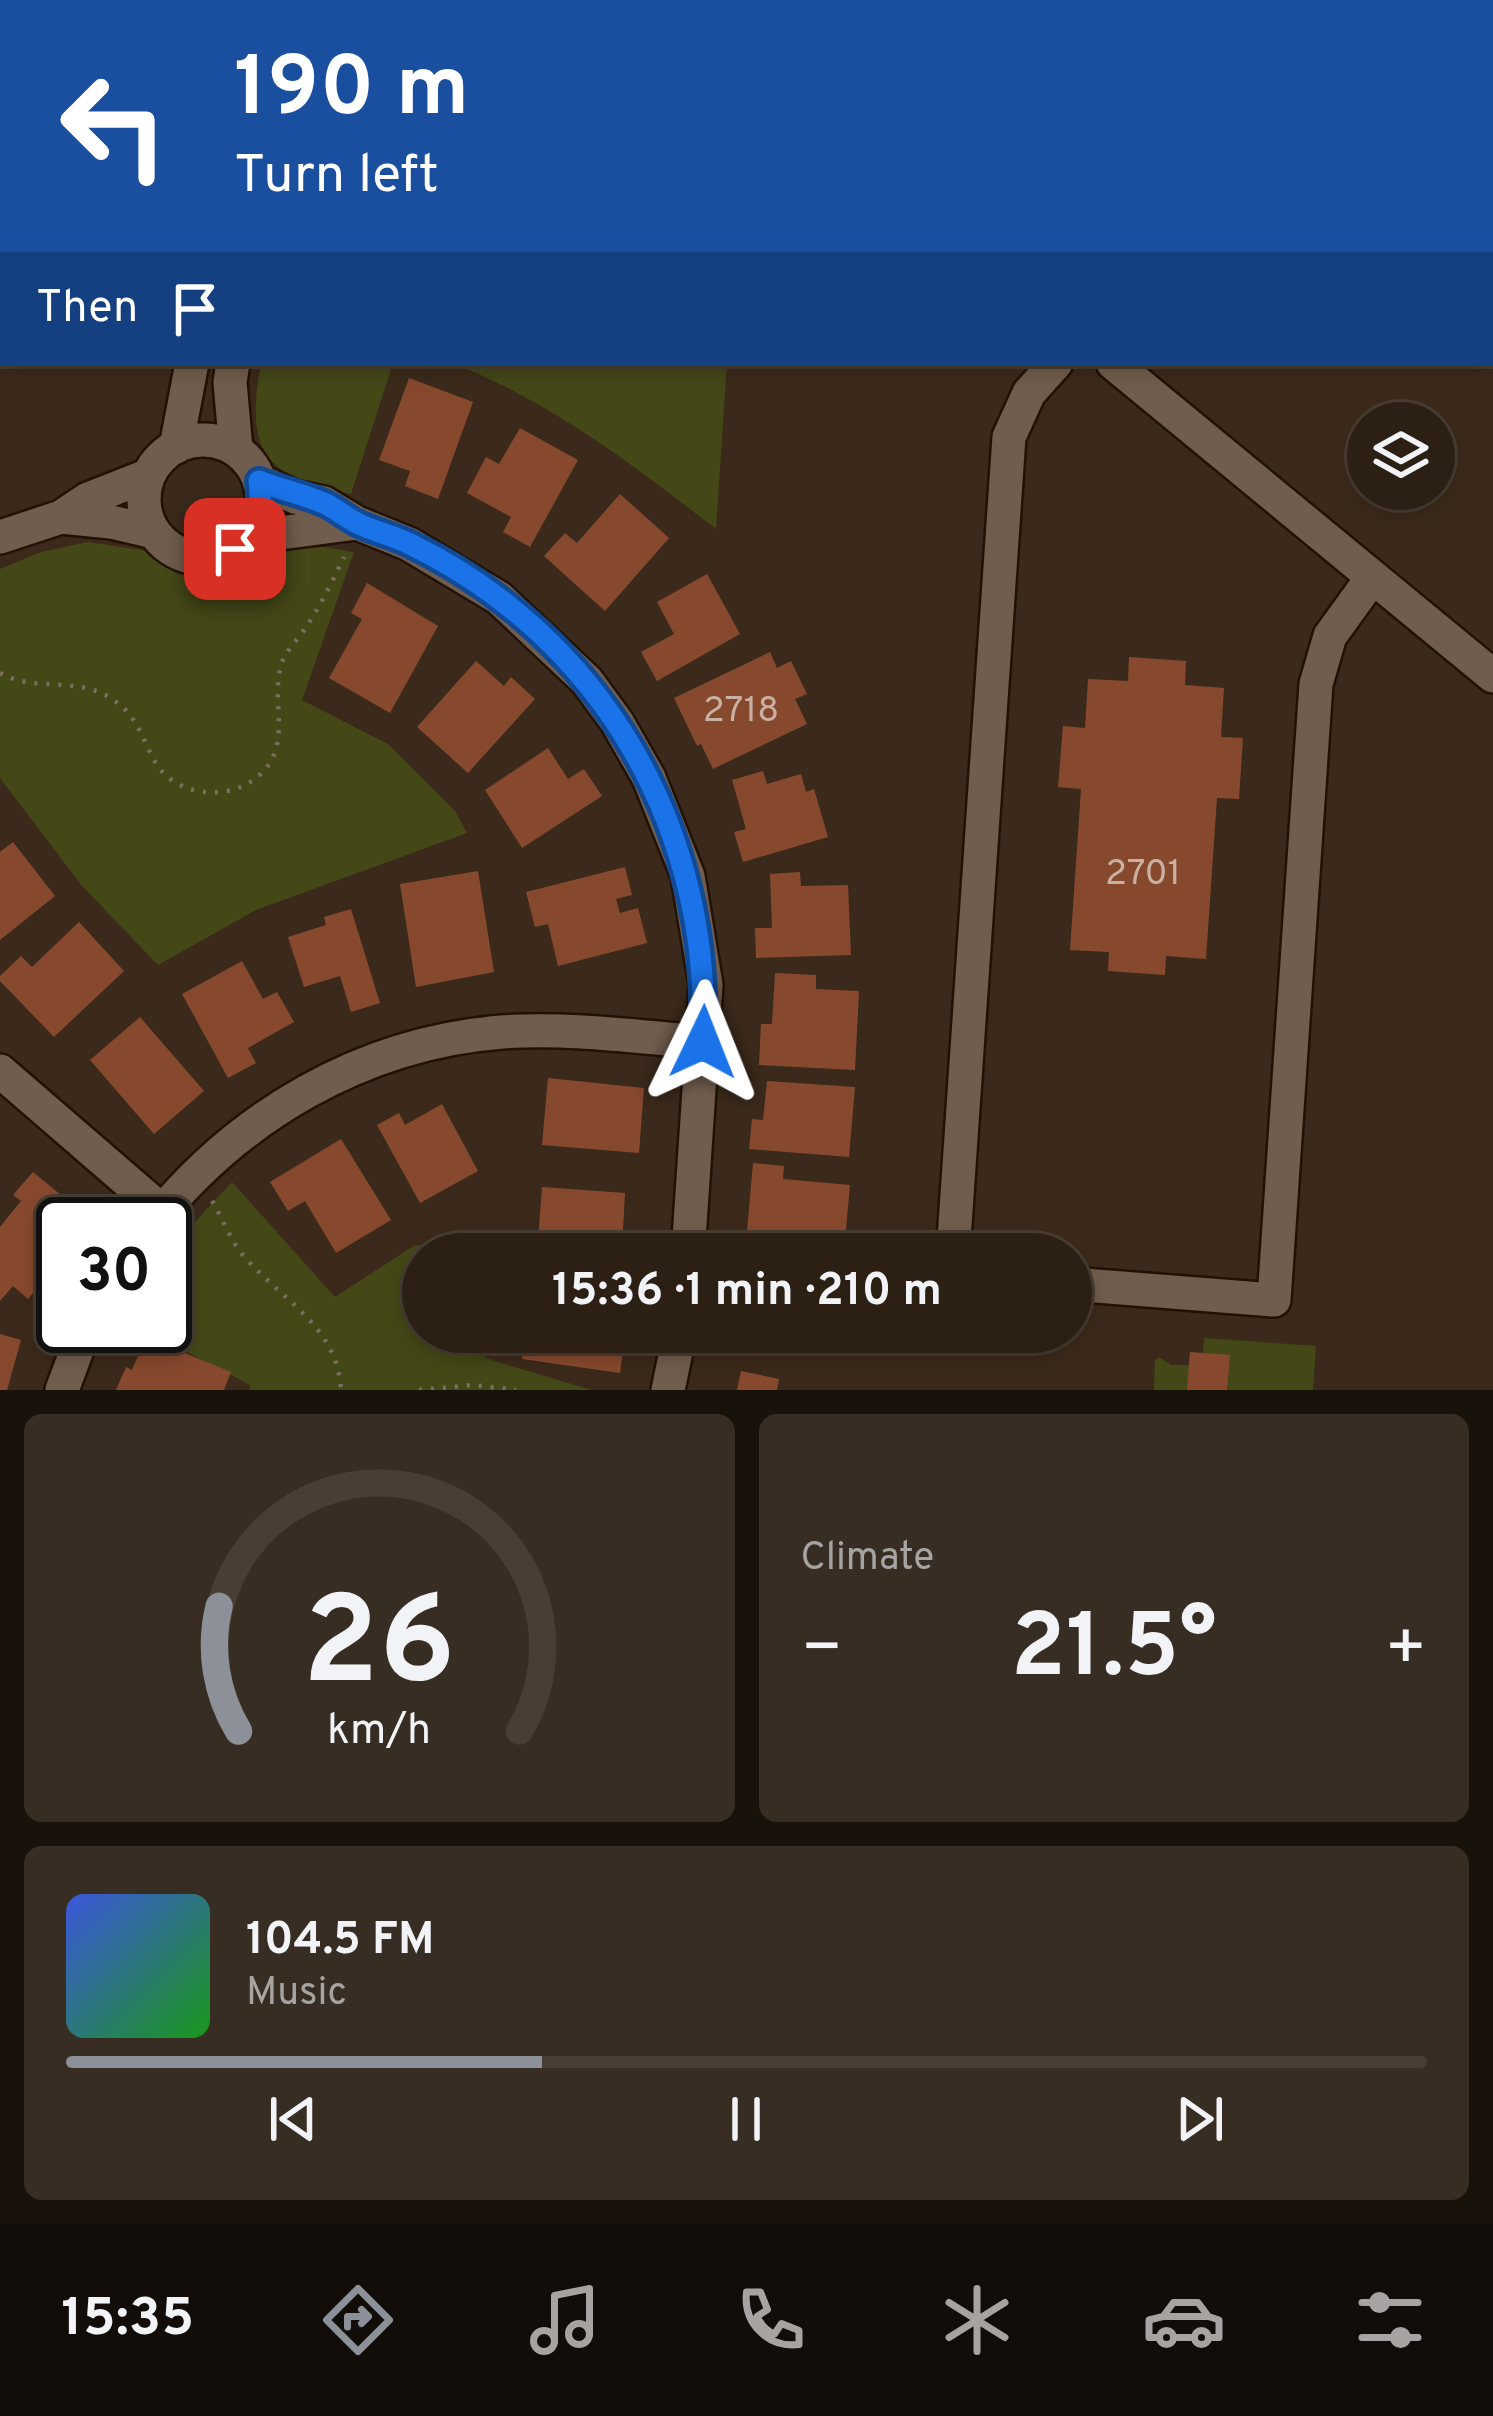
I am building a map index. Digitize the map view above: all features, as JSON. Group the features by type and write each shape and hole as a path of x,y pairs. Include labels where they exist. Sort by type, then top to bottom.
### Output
{"street":[{"path":"176,447 191,366"},
{"path":"233,366 236,450 259,481 262,500 249,537"},
{"path":"954,1233 1009,437 1029,393 1053,366"},
{"path":"1117,366 1493,676"},
{"path":"236,450 207,440 176,447 160,458 144,494 154,532 166,546 200,558 218,556 249,537 357,523"},
{"path":"0,537 61,517 88,499 149,475"},
{"path":"259,481 295,497 324,503 357,523 410,544 499,598 587,681 650,778 688,876 706,985 689,1233"},
{"path":"61,517 154,532"},
{"path":"1092,1286 1274,1300 1316,684 1330,636 1372,578"},
{"path":"174,1197 230,1140 300,1095 364,1064 415,1048 505,1032 703,1042"},
{"path":"0,1071 135,1197"},
{"path":"62,1390 76,1353"},
{"path":"668,1390 676,1353"}],"path":[{"path":"0,673 22,682 71,684 109,697 143,730 154,762 168,778 200,792 224,794 237,789 268,765 275,750 280,670 328,591 357,523"},
{"path":"193,1175 241,1253 325,1337 341,1390"},
{"path":"419,1390 473,1385 516,1390"}],"green space":[{"path":"261,366 392,366 351,494 298,479 267,455 259,438"},
{"path":"460,366 727,366 716,529 558,416"},
{"path":"88,542 148,551 177,574 201,578 232,573 257,557 310,545 354,552 302,700 388,744 455,811 467,833 256,910 158,965 82,886 0,778 0,569 41,552"},
{"path":"232,1182 335,1297 402,1253 402,1353 486,1353 485,1358 592,1390 249,1390 250,1385 189,1353 192,1225"},
{"path":"1204,1338 1316,1346 1313,1390 1154,1390 1155,1360 1202,1365"}],"building":[{"path":"409,378 473,402 438,499 405,486 410,471 379,460"},
{"path":"520,428 578,460 530,547 503,532 511,517 467,493 486,457 499,464"},
{"path":"620,494 669,538 605,611 544,556 565,533 577,543"},
{"path":"707,574 740,634 657,681 641,652 674,634 657,602"},
{"path":"367,583 438,626 390,713 329,678 362,619 351,613"},
{"path":"770,652 777,668 791,661 807,694 795,699 807,724 713,769 674,698"},
{"path":"1129,657 1186,661 1185,685 1224,688 1221,737 1243,738 1239,799 1217,798 1206,959 1166,956 1165,975 1108,971 1109,952 1070,950 1081,789 1058,787 1063,726 1085,728 1088,679 1128,681"},
{"path":"476,661 504,686 511,677 535,699 468,773 417,727"},
{"path":"548,748 568,779 584,769 602,796 522,848 485,790"},
{"path":"763,771 767,784 801,774 806,792 814,789 828,837 743,862 734,832 746,829 732,780"},
{"path":"13,842 55,896 0,940 0,852"},
{"path":"625,867 632,895 616,899 620,913 638,908 647,943 558,966 548,924 535,927 526,892"},
{"path":"478,871 494,972 416,987 400,884"},
{"path":"800,872 801,886 848,885 851,955 756,958 755,928 772,928 770,874"},
{"path":"351,909 380,1003 351,1012 340,976 304,987 288,937 326,925 324,917"},
{"path":"79,922 124,971 54,1037 0,976 21,956 32,967"},
{"path":"242,961 263,999 277,992 294,1022 248,1048 256,1063 228,1078 182,994"},
{"path":"775,973 816,975 816,989 859,991 855,1070 759,1065 761,1024 772,1024"},
{"path":"140,1017 204,1091 154,1134 90,1060"},
{"path":"548,1078 644,1088 639,1153 542,1145"},
{"path":"767,1081 855,1087 849,1157 749,1149 752,1119 763,1120"},
{"path":"442,1104 478,1171 420,1203 377,1125 399,1113 405,1125"},
{"path":"341,1139 391,1220 336,1253 305,1201 288,1211 270,1182"},
{"path":"753,1163 784,1166 783,1179 850,1185 846,1233 747,1233"},
{"path":"33,1172 63,1197 36,1197 36,1289 28,1299 13,1286 0,1301 0,1227 21,1201 13,1195"},
{"path":"542,1187 625,1193 623,1230 637,1232 637,1233 539,1233"},
{"path":"0,1334 21,1340 7,1390 0,1390"},
{"path":"1190,1352 1230,1355 1227,1390 1187,1390"},
{"path":"139,1353 185,1353 231,1372 224,1390 116,1390 126,1367 132,1370"},
{"path":"523,1353 623,1353 620,1373 522,1359"},
{"path":"741,1371 779,1379 777,1390 737,1390"}],"route":[{"path":"235,549 258,520 259,481 295,497 324,503 357,523 410,544 499,598 587,681 650,778 688,876 706,985 703,1042"}]}
